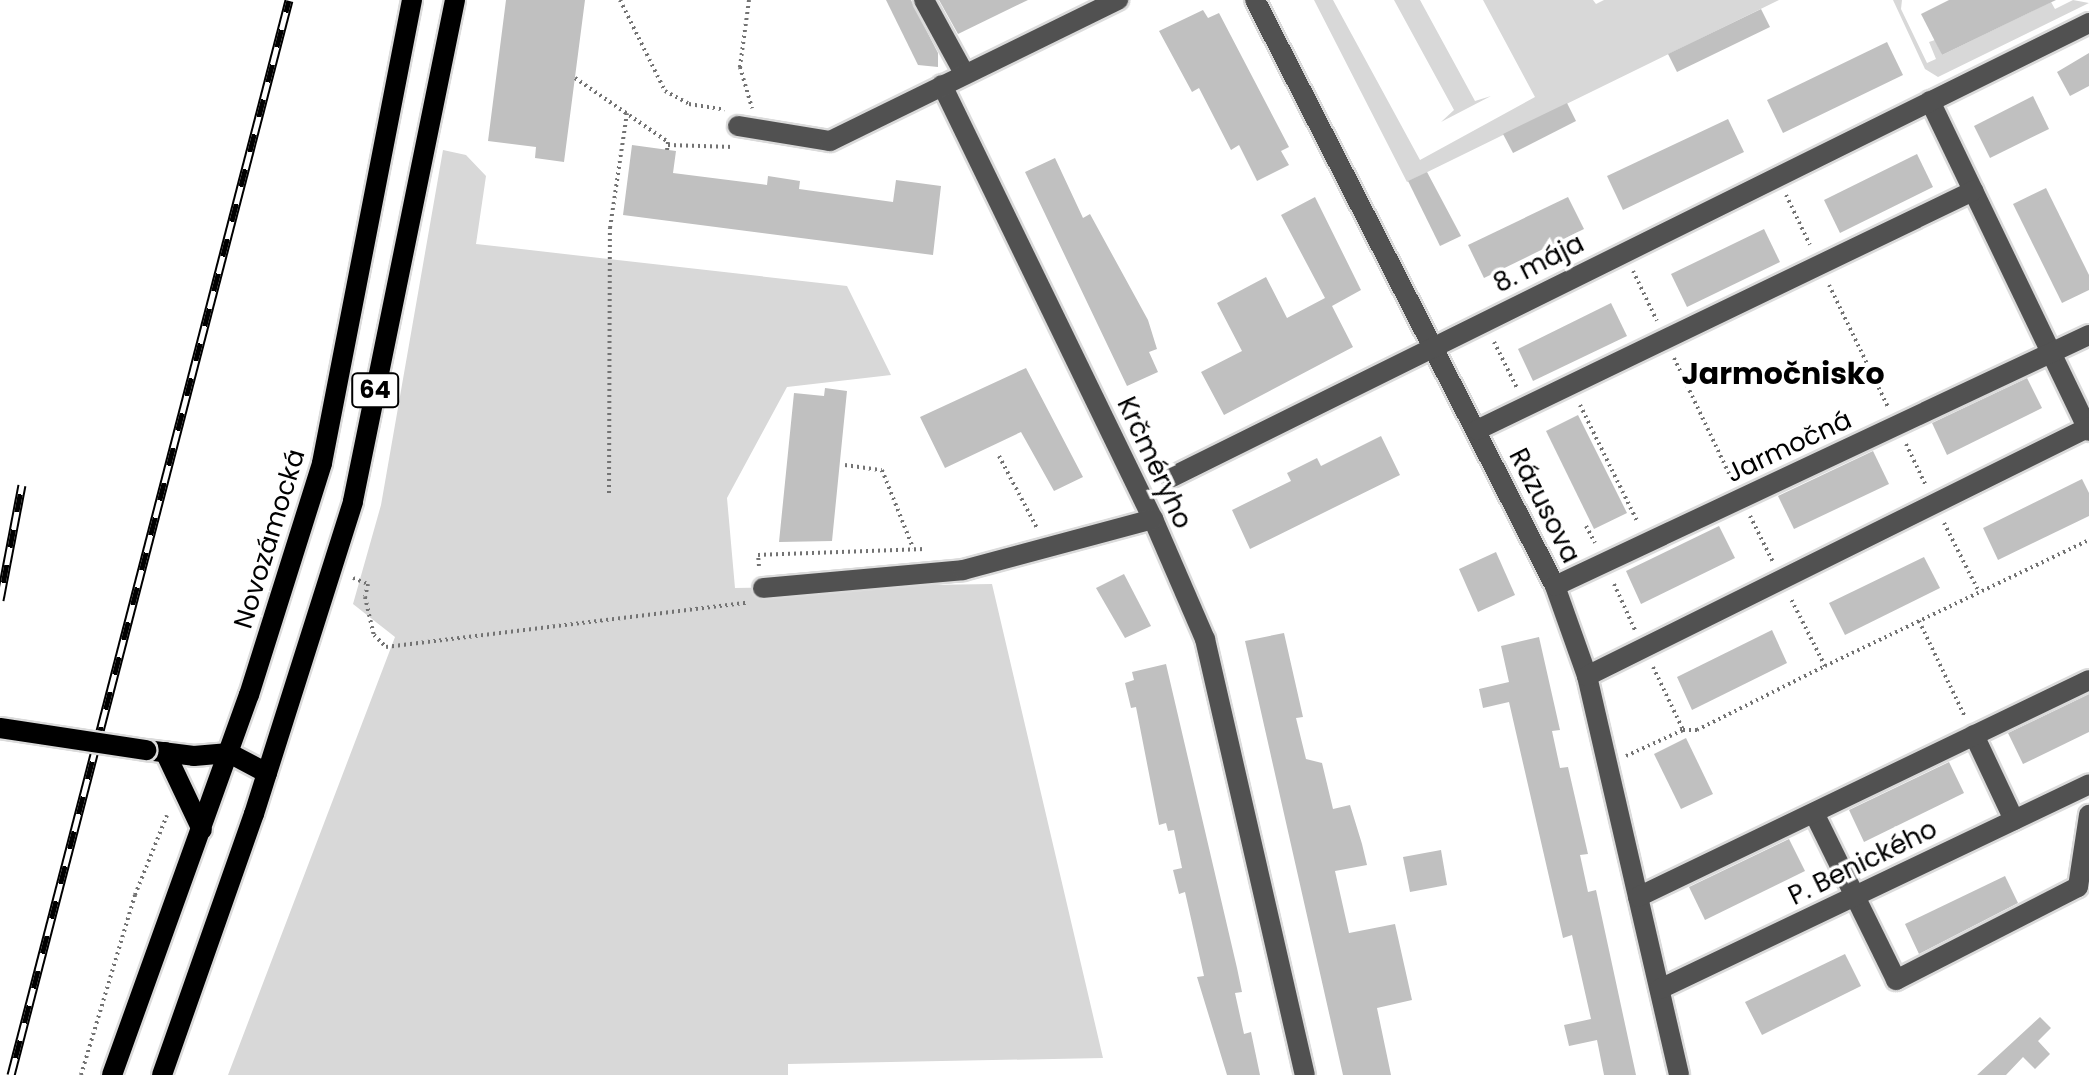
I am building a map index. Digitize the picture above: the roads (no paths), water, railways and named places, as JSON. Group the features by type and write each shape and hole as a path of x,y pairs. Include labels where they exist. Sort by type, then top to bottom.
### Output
{"main road":[{"name":"Novozámocká","path":"112,1075 229,753 322,463 412,0"},
{"name":"64","path":"162,1075 267,773 353,501 455,0"},
{"path":"0,728 156,751 229,753 267,773"},
{"path":"156,751 202,830"}],"street":[{"path":"924,0 964,73"},
{"path":"736,117 830,141 942,85 1083,8 1118,0"},
{"name":"Rázusova","path":"1255,0 1555,586 1587,676 1679,1075"},
{"name":"8. mája","path":"1172,477 1623,251 2089,23"},
{"name":"Krčméryho","path":"942,85 1153,519 1205,639 1305,1075"},
{"path":"1587,676 1933,500 2089,428 1930,101"},
{"path":"1477,430 1973,191"},
{"name":"Jarmočná","path":"1555,586 1605,566 2089,335"},
{"path":"763,588 963,570 1153,519"},
{"path":"1638,897 2089,680"},
{"path":"1974,735 2014,820"},
{"name":"P. Benického","path":"1660,989 2089,784"},
{"path":"1814,813 1896,980 2078,887 2089,815"}],"railway":[{"path":"11,1075 289,0"},
{"path":"0,600 22,485"}],"district":[{"name":"Jarmočnisko","path":"1783,374"}]}
